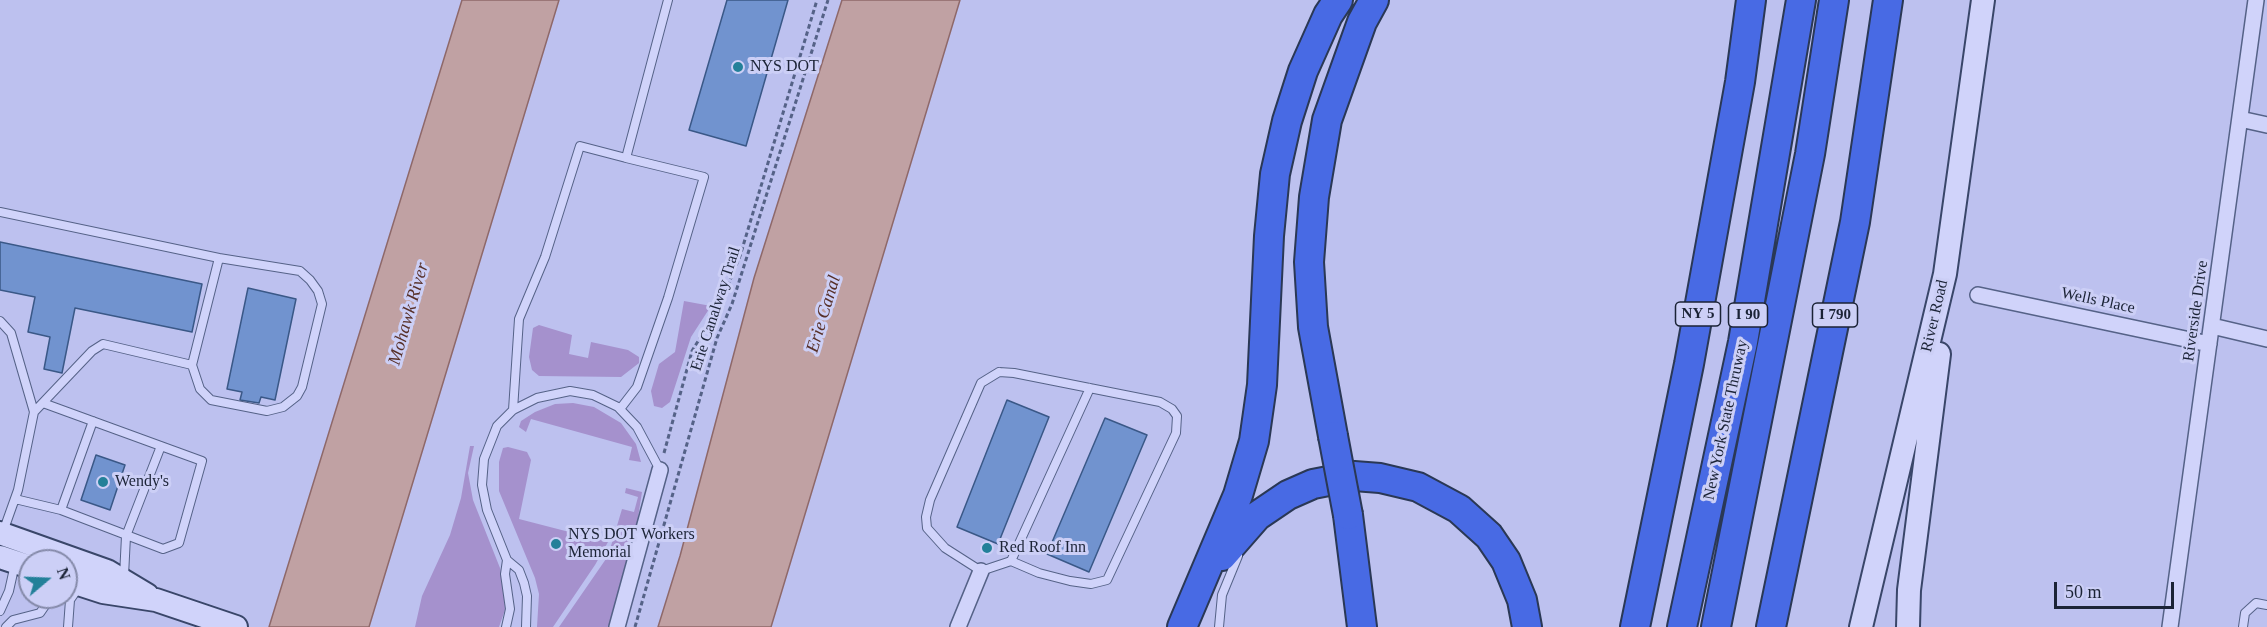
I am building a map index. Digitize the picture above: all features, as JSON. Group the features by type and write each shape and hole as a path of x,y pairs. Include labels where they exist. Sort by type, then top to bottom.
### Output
{"highway":[{"path":"1182,627 1238,495 1254,441 1262,385 1275,174 1287,121 1303,71 1328,15 1338,0"},
{"path":"1362,627 1348,515 1313,327 1310,262 1314,197 1327,120 1362,22 1374,0"},
{"name":"NY 5","path":"1635,627 1689,364 1740,82 1751,0"},
{"name":"New York State Thruway","path":"1682,627 1743,342 1801,0"},
{"name":"New York State Thruway","path":"1716,627 1810,154 1834,0"},
{"name":"I 790","path":"1770,627 1855,222 1888,0"},
{"path":"1198,589 1234,540 1257,516 1288,495 1313,484 1354,476 1380,478 1418,487 1459,509 1489,536 1506,561 1522,600 1527,627"}],"main road":[{"name":"River Road","path":"1861,627 1945,274 1983,0"},
{"path":"1908,627 1909,590 1943,327 1945,274"},
{"path":"2,533 106,571 156,600 200,621 236,627"},
{"path":"78,584 103,592 156,600"}],"street":[{"name":"Riverside Drive","path":"2170,627 2256,0"},
{"path":"2240,120 2267,125"},
{"name":"Wells Place","path":"1978,295 2209,344"},
{"path":"2212,326 2267,339"},
{"path":"617,627 660,470"},
{"path":"958,627 981,571"}],"lane":[{"path":"626,158 668,0"},
{"path":"513,410 519,319 545,256 580,146 704,177 668,298 637,387 620,409"},
{"path":"0,212 219,258 300,271 310,279 322,304 302,387 297,396 283,407 267,411 211,400 200,389 192,365 219,258"},
{"path":"0,321 11,333 34,412 15,499 2,533"},
{"path":"34,412 92,351 103,344 192,365"},
{"path":"999,372 1160,402 1172,409 1177,416 1176,433 1107,580 1091,584 1039,573 1011,561 981,571 933,538 927,528 926,517 930,500 981,383 999,372"},
{"path":"1011,561 1090,388"},
{"path":"506,627 510,609 506,574 507,560 487,510 482,486 484,459 497,426 513,410 537,398 570,391 593,395 620,409 638,427 660,470"},
{"path":"15,499 61,510 163,549 179,543 202,461 43,403"},
{"path":"61,510 93,421"},
{"path":"123,581 126,536 161,446"},
{"path":"1248,541 1261,523 1288,495"},
{"path":"1219,627 1222,595 1242,550"},
{"path":"507,560 519,570 527,596 526,627"},
{"path":"0,611 9,591 15,562"},
{"path":"2243,627 2246,613 2256,603 2267,605"},
{"path":"6,627 13,620 40,613 43,609"},
{"path":"68,627 69,609"}],"path":[{"path":"660,470 692,351 719,307 740,256 817,0"},
{"name":"Erie Canalway Trail","path":"635,627 717,338 732,304 828,0"}],"shaded area":[{"path":"684,301 711,306 691,337 670,402 662,408 654,406 651,391 659,364 675,352"},
{"path":"539,325 572,335 569,354 588,358 591,342 628,350 639,357 639,363 621,377 539,376 532,370 529,357 533,328"},
{"path":"573,403 594,407 621,423 636,444 641,462 629,460 632,447 531,419 526,432 519,427 521,421 535,412 555,404"},
{"path":"470,446 474,446 468,473 473,500 500,568 504,585 505,610 499,627 415,627 422,596 450,535 461,498"},
{"path":"508,447 527,452 531,460 519,519 608,542 553,627 537,627 539,594 535,578 499,491 499,462 503,448"},
{"path":"626,488 642,492 637,524 610,627 559,627 608,556 622,509 634,512 638,497 625,493"}],"water":[{"name":"Mohawk River","path":"462,0 559,0 369,627 269,627"},
{"name":"Erie Canal","path":"842,0 960,0 771,627 658,627 680,556 754,278"}],"building":[{"name":"NYS DOT","path":"727,0 788,0 746,146 689,130"},
{"path":"0,242 202,284 192,332 75,308 62,373 44,369 50,337 28,332 35,297 0,290"},
{"path":"248,288 296,299 275,400 261,397 259,403 240,400 242,392 227,389"},
{"path":"1007,400 1049,417 998,544 957,527"},
{"path":"1105,418 1147,435 1089,572 1047,554"},
{"name":"Wendy's","path":"96,455 125,465 110,510 81,500"}],"place":[{"name":"NYS DOT","path":"738,67"},
{"name":"Wendy's","path":"103,482"},
{"name":"NYS DOT Workers Memorial","path":"556,544"},
{"name":"Red Roof Inn","path":"987,548"}]}
